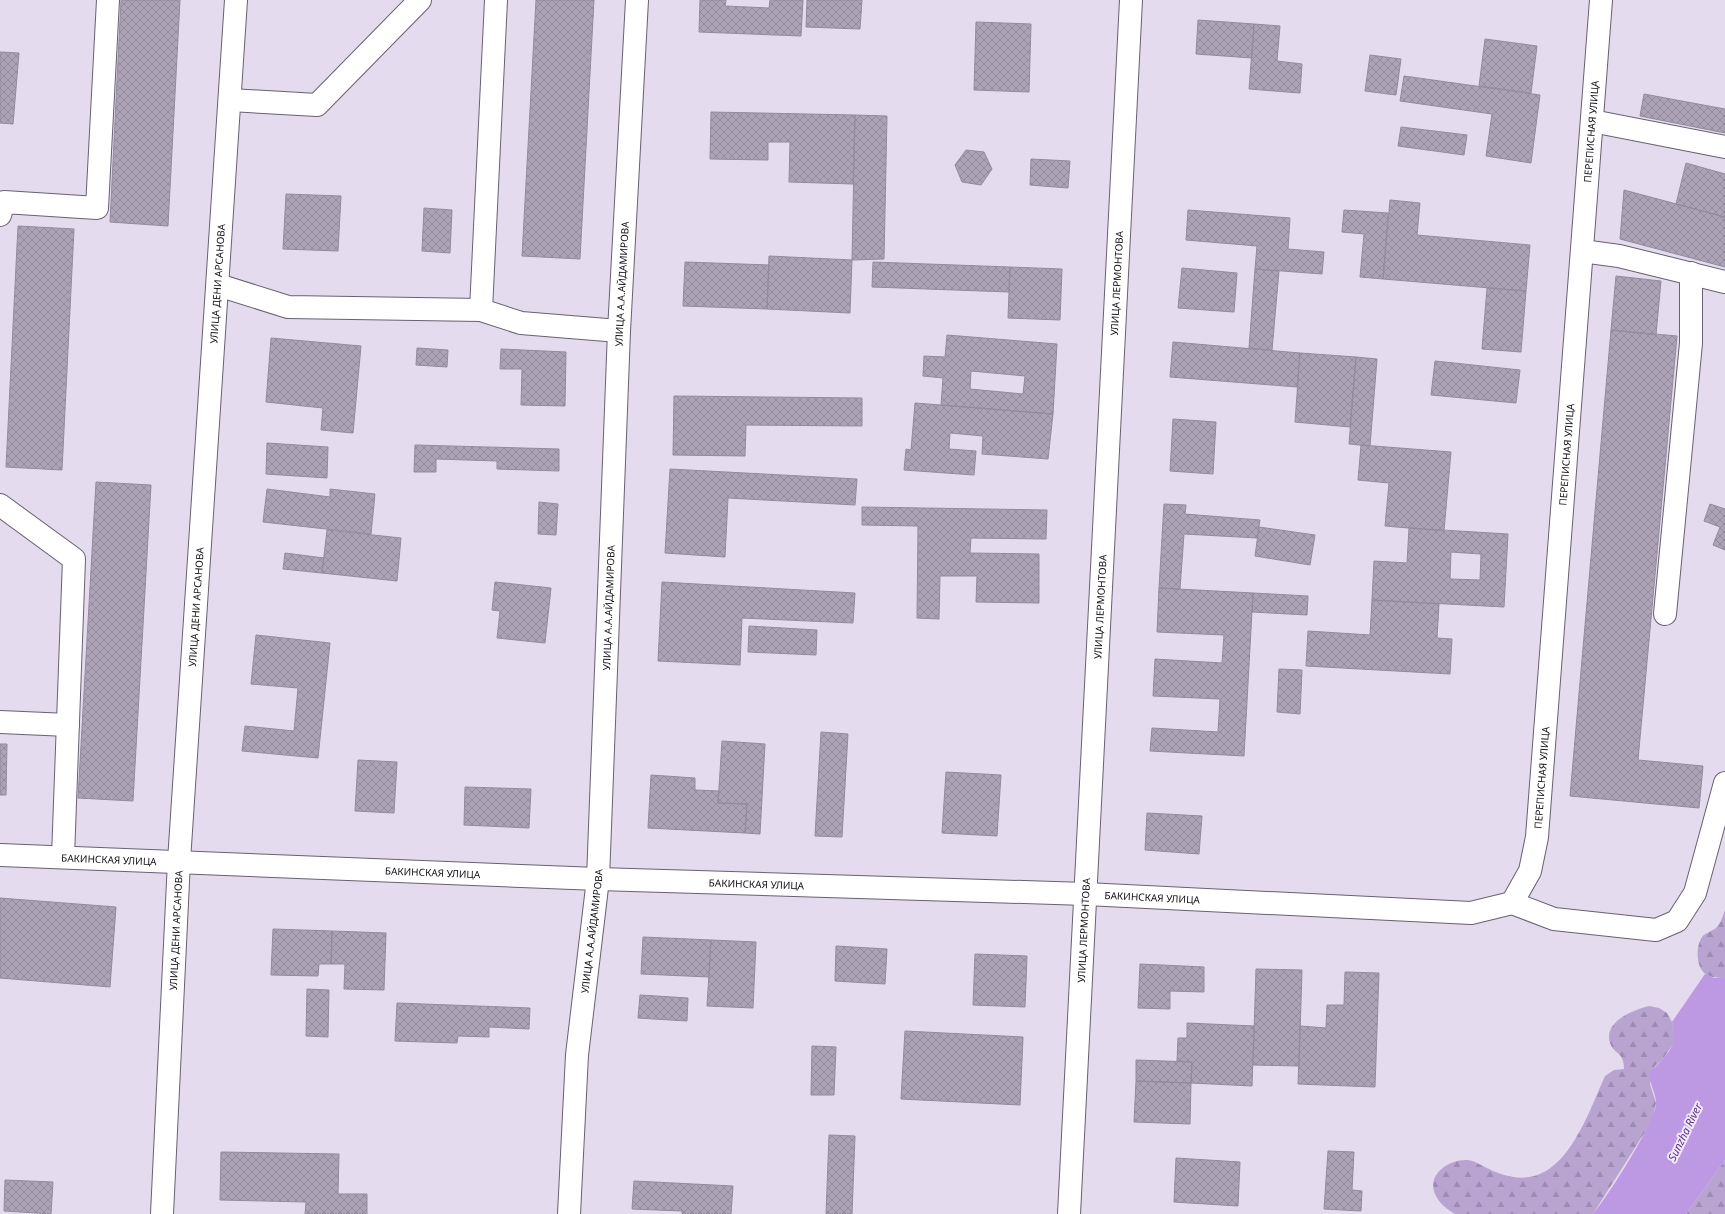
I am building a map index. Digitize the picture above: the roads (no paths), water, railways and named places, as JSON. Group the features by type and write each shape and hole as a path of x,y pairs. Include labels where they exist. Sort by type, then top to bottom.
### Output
{"street":[{"path":"1,206 97,208 108,0"},
{"name":"УЛИЦА ДЕНИ АРСАНОВА","path":"162,1214 179,861 236,0"},
{"path":"230,100 317,105 420,0"},
{"path":"481,310 496,0"},
{"name":"УЛИЦА А.А.АЙДАМИРОВА","path":"569,1214 577,1055 598,879 619,331 637,0"},
{"name":"УЛИЦА ЛЕРМОНТОВА","path":"1069,1214 1131,0"},
{"name":"ПЕРЕПИСНАЯ УЛИЦА","path":"1512,903 1530,871 1537,837 1601,0"},
{"path":"1592,121 1725,146"},
{"path":"1582,251 1618,256 1725,282"},
{"path":"1665,614 1691,343 1691,273"},
{"path":"218,285 288,307 481,310 521,323 619,331"},
{"path":"0,505 74,559 63,857"},
{"path":"0,722 68,725"},
{"path":"1512,903 1554,919 1656,930 1676,921 1695,893 1725,783"},
{"name":"БАКИНСКАЯ УЛИЦА","path":"0,855 598,879 1086,894 1471,913 1512,903"}],"water":[{"name":"Sunzha River","path":"1705,974 1714,978 1725,978 1725,1160 1686,1214 1593,1214 1619,1177 1640,1142 1648,1125 1656,1103 1649,1074 1669,1051 1674,1039 1672,1022"}]}
